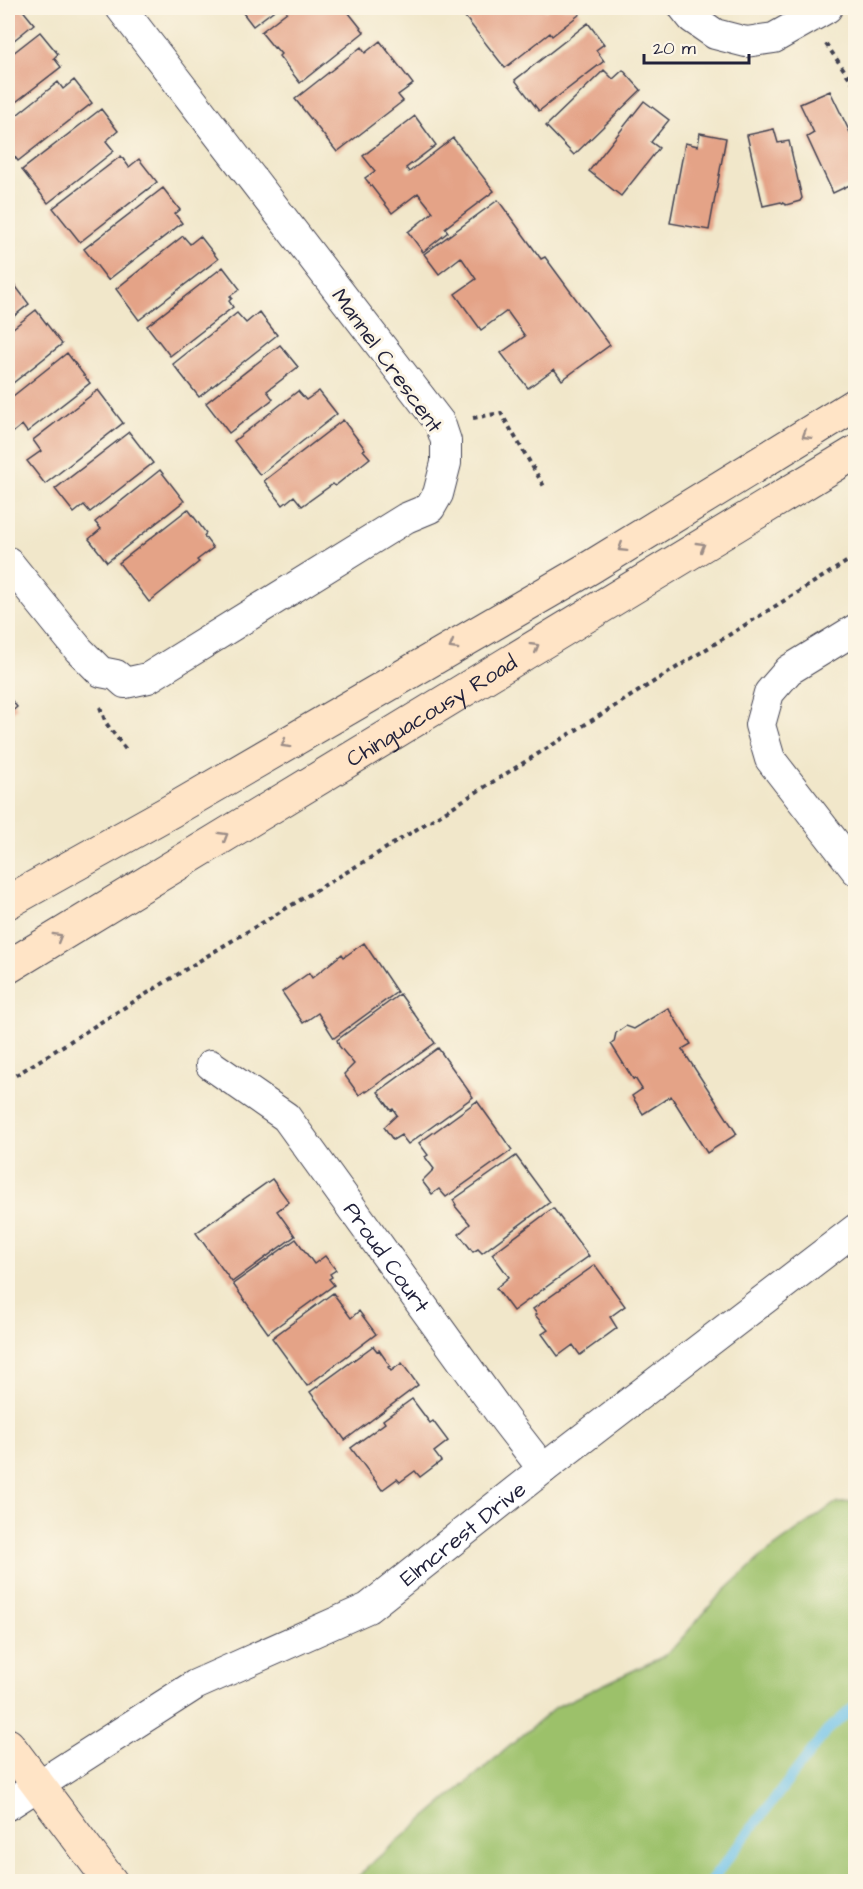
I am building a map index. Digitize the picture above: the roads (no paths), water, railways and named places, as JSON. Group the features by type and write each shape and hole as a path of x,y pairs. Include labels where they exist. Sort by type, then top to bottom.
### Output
{"main road":[{"name":"Chinguacousy Road","path":"8,902 171,811 591,567 855,404"},
{"name":"Chinguacousy Road","path":"8,967 855,452"},
{"path":"8,1745 111,1881"}],"street":[{"name":"Mannel Crescent","path":"8,562 79,650 101,672 116,675 125,683 148,678 406,518 430,508 438,494 446,463 446,441 440,423 121,8"},
{"path":"684,8 692,18 715,34 746,42 774,38 818,13"},
{"path":"855,629 789,670 769,693 760,725 770,759 855,870"},
{"name":"Proud Court","path":"211,1065 286,1117 543,1469"},
{"name":"Elmcrest Drive","path":"8,1805 195,1685 368,1608 543,1469 855,1229"}],"waterway":[{"path":"710,1882 827,1731 856,1705"}]}
